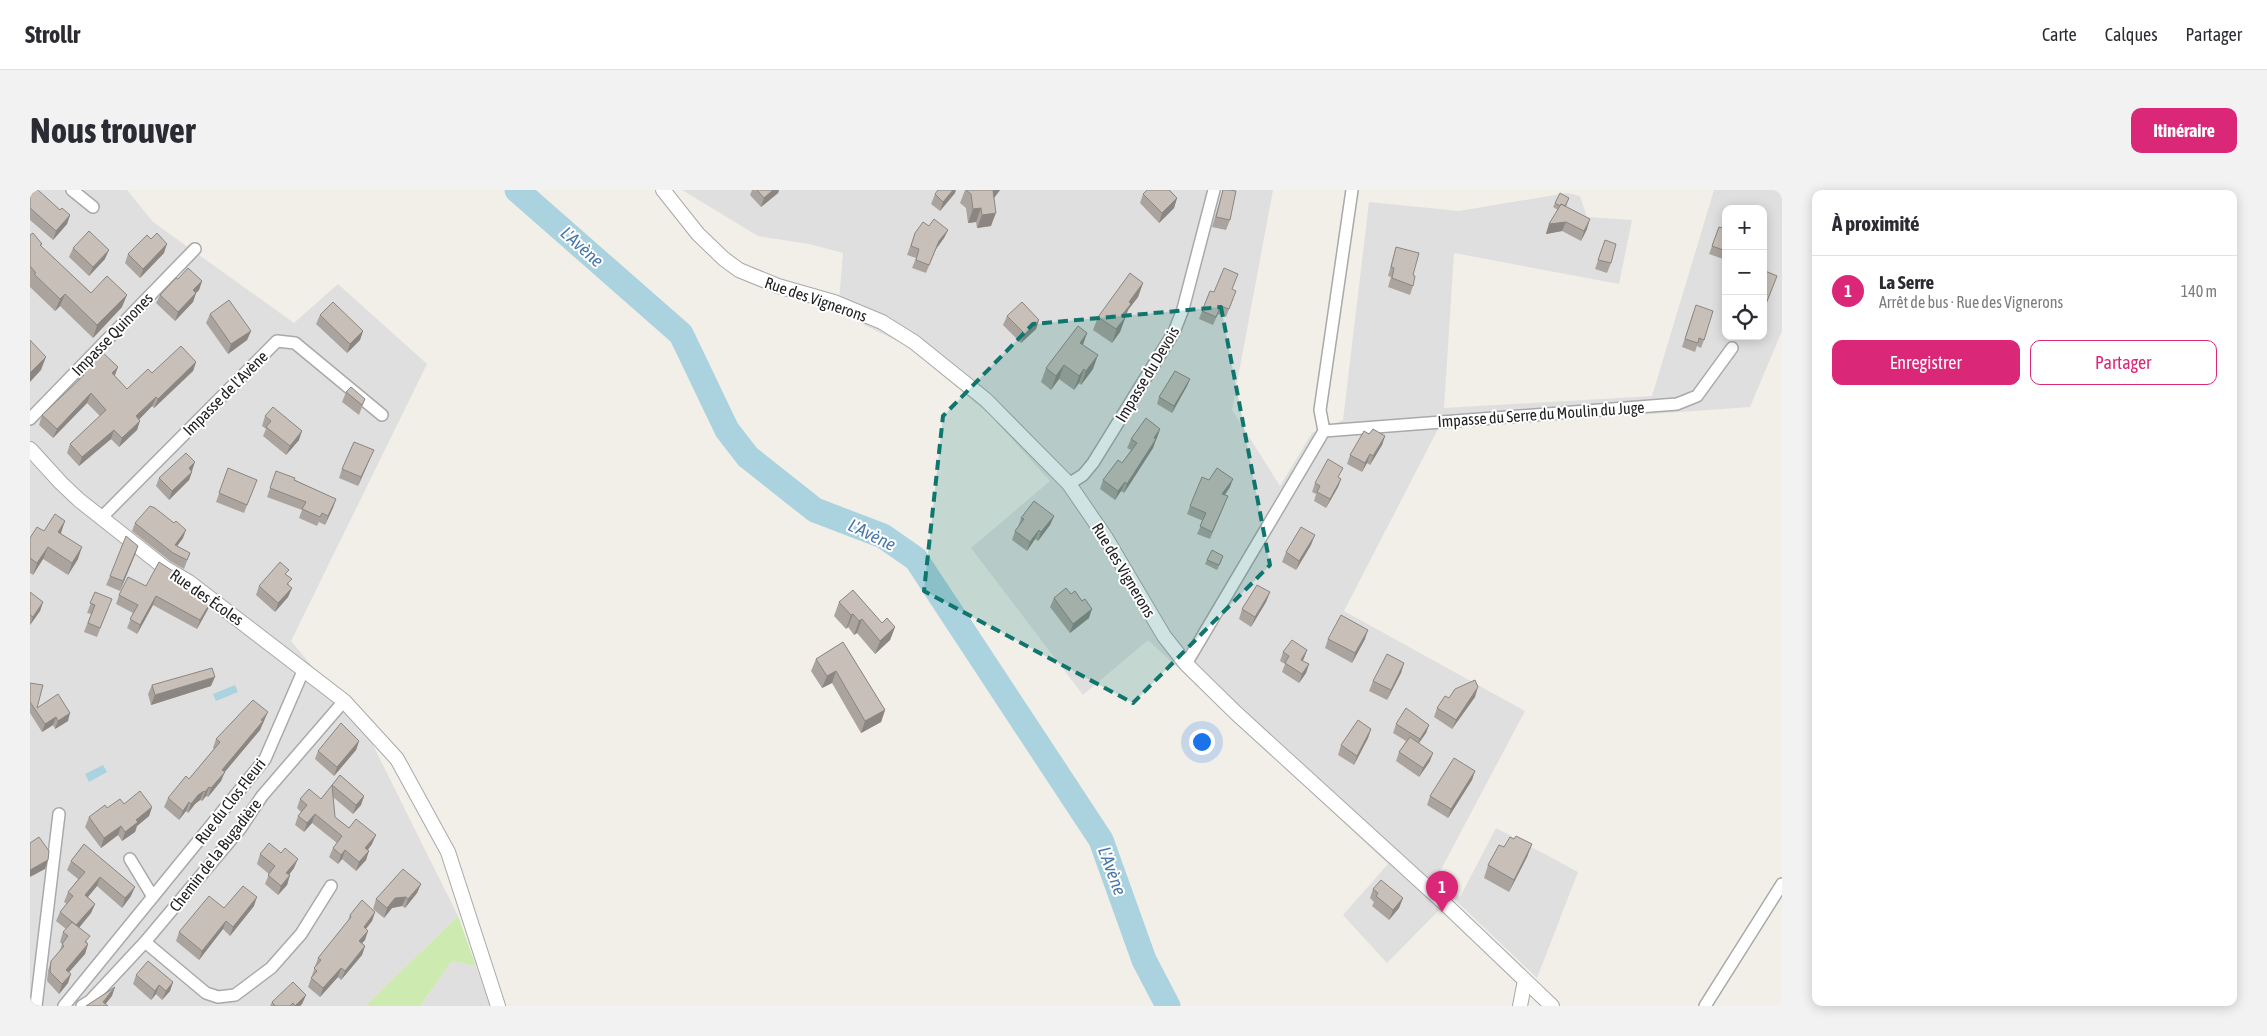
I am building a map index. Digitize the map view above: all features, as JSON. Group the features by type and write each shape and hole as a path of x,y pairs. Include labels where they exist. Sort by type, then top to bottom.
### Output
{"street":[{"path":"72,190 93,207"},
{"name":"Rue des Vignerons","path":"663,190 698,234 724,259 739,270 758,279 857,311 882,322 914,342 986,400 1069,484 1106,538 1164,636 1186,664 1236,713 1442,901 1552,1006"},
{"name":"Impasse du Devois","path":"1069,484 1083,475 1093,463 1174,332 1187,297 1214,190"},
{"path":"1186,664 1324,430 1320,410 1352,190"},
{"name":"Impasse Quinones","path":"30,419 195,249"},
{"name":"Impasse de l'Avène","path":"102,517 277,341 295,343 382,415"},
{"name":"Impasse du Serre du Moulin du Juge","path":"1324,430 1677,404 1697,396 1732,348"},
{"name":"Rue des Écoles","path":"30,449 61,483 158,562 189,582 344,701 397,760 448,852 498,1006"},
{"name":"Rue du Clos Fleuri","path":"64,1006 265,759 304,670"},
{"name":"Chemin de la Bugadière","path":"82,1006 90,1001 146,942 240,829 262,796 344,701"},
{"path":"36,1006 59,814"},
{"path":"130,859 153,897"},
{"path":"1705,1006 1782,884"},
{"path":"146,942 206,993 218,996 234,995 277,961 301,934 332,886"},
{"path":"1520,1006 1525,980"}],"highlighted area":[{"path":"1221,307 1270,565 1133,703 924,591 943,416 1033,324"}],"shaded area":[{"path":"30,190 127,190 153,222 294,323 338,284 427,364 291,641 365,729 458,916 365,1006 30,1006"},
{"path":"682,190 1273,190 1232,410 1280,486 1312,433 1343,420 1369,202 1459,211 1567,193 1580,196 1587,217 1632,220 1619,284 1454,253 1444,408 1652,396 1714,190 1782,190 1782,331 1750,407 1438,429 1344,611 1525,711 1437,877 1460,897 1496,828 1578,872 1537,978 1452,897 1387,963 1343,915 1388,864 1148,640 1083,695 971,548 1050,481 990,415 907,346 838,312 843,253 809,244 758,236"},
{"path":"452,961 476,966 490,1006 420,1006"}],"green space":[{"path":"458,916 476,966 452,961 420,1006 365,1006"}],"water":[{"path":"235,685 238,692 216,701 213,694"},
{"path":"103,765 107,772 89,782 85,774"}],"building":[{"path":"30,190 38,190 60,210 62,208 70,215 56,231 30,208"},
{"path":"757,190 773,190 764,198"},
{"path":"938,190 953,190 943,202 935,194"},
{"path":"966,190 994,190 996,213 982,215 981,208 973,209 971,194"},
{"path":"1147,190 1169,190 1177,198 1162,213 1143,194"},
{"path":"1223,190 1236,191 1230,220 1216,217"},
{"path":"1560,193 1569,198 1565,206 1555,203"},
{"path":"1561,204 1590,219 1584,231 1566,222 1549,224"},
{"path":"934,219 948,230 939,241 929,265 916,260 919,249 911,246 915,233 923,222 929,226"},
{"path":"1719,227 1722,228 1722,250 1712,246"},
{"path":"89,231 109,250 93,267 73,248"},
{"path":"33,233 42,244 40,245 91,293 107,276 127,295 97,325 65,294 60,299 34,274 36,273 30,266 30,235"},
{"path":"157,233 167,244 143,269 128,254 147,235 151,239"},
{"path":"1605,240 1616,244 1611,263 1598,260"},
{"path":"1396,247 1419,253 1413,275 1415,276 1413,286 1392,278 1394,268 1391,267"},
{"path":"188,268 202,281 193,290 196,293 178,312 160,295"},
{"path":"1224,268 1238,274 1232,289 1236,291 1229,309 1221,306 1216,317 1202,311 1210,291 1214,292"},
{"path":"1767,272 1777,276 1767,301"},
{"path":"1130,273 1143,283 1129,302 1131,304 1121,316 1125,318 1116,329 1098,317"},
{"path":"229,300 251,331 231,344 210,314"},
{"path":"333,302 363,331 350,344 320,315"},
{"path":"1022,302 1039,320 1025,334 1007,316"},
{"path":"1696,305 1713,311 1704,340 1699,338 1698,343 1685,339"},
{"path":"1078,326 1087,333 1080,343 1098,355 1086,371 1084,369 1079,376 1064,365 1056,376 1046,368"},
{"path":"30,340 46,357 30,373"},
{"path":"181,346 196,362 158,399 156,397 136,416 140,421 122,438 114,430 82,457 70,444 106,410 91,393 57,429 42,415 84,375 81,372 101,351 118,367 112,373 127,389 148,369 152,373"},
{"path":"1175,371 1190,379 1174,406 1159,397"},
{"path":"351,387 365,399 362,405 346,392"},
{"path":"273,407 302,431 290,446 266,427 271,421 265,416"},
{"path":"1146,418 1160,429 1154,438 1156,439 1127,484 1125,482 1118,491 1103,480 1118,460 1122,463 1137,443 1131,439"},
{"path":"1373,429 1385,436 1373,456 1370,454 1365,463 1350,455 1364,431 1369,434"},
{"path":"354,442 374,450 361,477 342,469"},
{"path":"186,453 195,462 189,468 192,472 172,491 159,478"},
{"path":"1328,459 1343,468 1338,477 1341,479 1330,499 1317,492 1320,486 1315,483"},
{"path":"228,468 257,480 247,505 219,493"},
{"path":"1217,468 1233,479 1222,494 1228,496 1212,532 1200,526 1206,513 1190,506 1202,477 1209,480"},
{"path":"276,471 295,478 294,480 336,499 328,516 322,513 320,517 302,509 306,502 270,488"},
{"path":"1034,501 1054,516 1041,532 1039,530 1030,542 1015,531 1024,519 1021,518"},
{"path":"150,506 174,523 176,521 186,530 175,545 190,553 187,560 173,553 135,523"},
{"path":"55,514 65,521 58,532 82,547 72,563 48,547 37,563 30,558 30,538 37,527 44,531"},
{"path":"1301,527 1315,535 1299,561 1286,552"},
{"path":"126,536 138,546 123,581 110,576"},
{"path":"1212,550 1223,556 1219,565 1207,560"},
{"path":"159,562 179,575 178,578 191,586 190,588 212,600 200,620 156,596 140,625 130,619 138,605 119,595 128,577 146,586"},
{"path":"280,562 289,570 285,574 292,579 287,584 292,588 278,603 259,586"},
{"path":"1257,585 1270,592 1255,617 1242,609"},
{"path":"1066,588 1071,594 1075,591 1082,601 1085,599 1092,609 1073,624 1054,598"},
{"path":"853,590 882,623 887,618 895,627 880,641 862,619 859,621 839,602"},
{"path":"30,592 43,602 33,617 30,615"},
{"path":"95,592 112,599 100,628 88,623 95,605 90,603"},
{"path":"1341,615 1368,630 1355,653 1328,639"},
{"path":"1292,640 1307,650 1301,660 1309,664 1302,674 1285,663 1289,656 1283,652"},
{"path":"843,642 885,710 865,721 836,671 827,676 816,659"},
{"path":"1387,654 1404,663 1391,690 1373,681"},
{"path":"212,668 215,677 155,695 152,685"},
{"path":"1475,680 1478,687 1456,720 1437,708 1445,696 1449,698 1455,689"},
{"path":"30,683 43,685 37,708 58,694 70,713 58,721 56,717 45,724 30,702"},
{"path":"253,700 268,712 261,720 263,721 222,770 225,772 211,788 209,787 205,792 198,795 191,804 189,802 183,811 168,798 186,776 189,779 220,742 216,739"},
{"path":"1406,708 1429,725 1420,739 1396,724"},
{"path":"1358,720 1371,729 1357,756 1341,745"},
{"path":"341,723 359,741 337,767 318,751"},
{"path":"1410,737 1433,753 1423,768 1399,752"},
{"path":"1454,758 1475,771 1451,809 1430,796"},
{"path":"340,775 364,796 356,805 332,785"},
{"path":"332,785 335,817 349,828 356,819 376,835 365,848 369,851 359,862 345,850 341,855 333,848 342,836 315,814 307,823 298,816 307,805 300,799 309,789 321,799"},
{"path":"140,791 152,807 125,832 121,826 104,838 89,817 105,805 107,808 120,799 124,804"},
{"path":"1516,836 1532,844 1514,880 1488,865 1499,845 1504,847 1510,837 1514,839"},
{"path":"39,837 49,851 48,860 30,870 30,843"},
{"path":"269,843 281,853 285,848 298,859 286,873 290,875 281,886 268,875 275,866 260,854"},
{"path":"84,844 135,887 125,898 100,877 85,895 95,904 76,925 60,912 73,896 68,892 85,872 71,861"},
{"path":"403,869 421,884 408,899 406,897 395,898 387,908 376,899"},
{"path":"1381,880 1403,898 1393,910 1376,896 1378,893 1373,889"},
{"path":"243,886 257,897 233,927 226,921 202,951 179,932 209,896 224,908"},
{"path":"362,900 375,912 364,927 368,931 359,941 365,946 345,971 341,968 323,988 311,978 317,971 314,968 321,960 318,958 351,917 350,915"},
{"path":"72,922 90,936 85,942 88,944 66,970 71,974 62,984 50,972 51,961 64,946 62,944 68,936 63,932"},
{"path":"148,961 173,982 166,991 159,985 155,991 136,975"},
{"path":"293,982 306,995 295,1006 293,1003 290,1006 275,1006 272,1002"},
{"path":"115,987 103,1002 108,1006 86,1006"}],"waterway":[{"name":"L'Avène","path":"517,190 681,334 727,430 748,457 815,510 883,536 916,559 1101,840 1144,960 1168,1006"}],"place":[{"name":"La Serre","path":"1442,912"}]}
